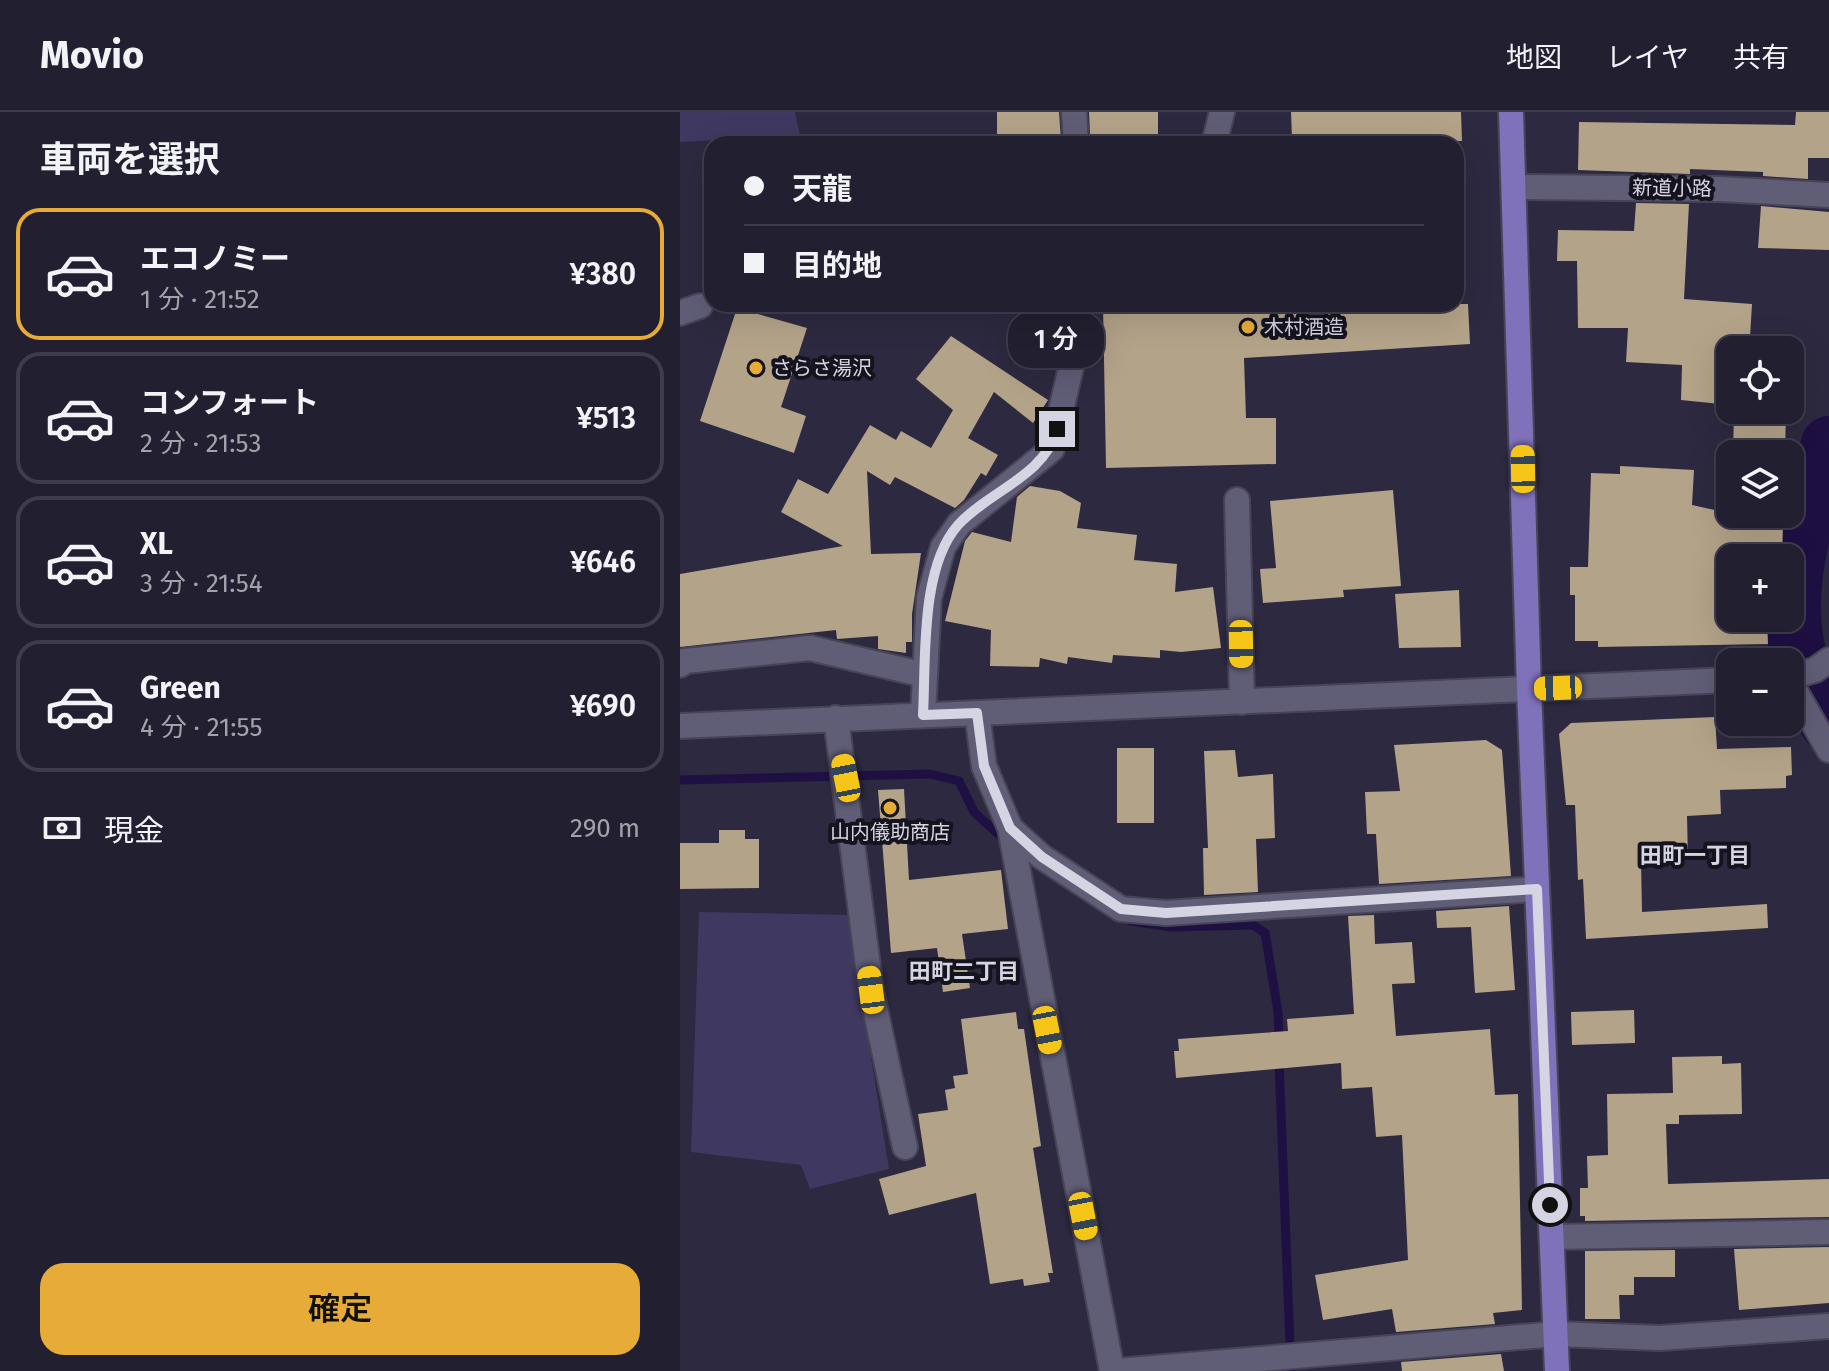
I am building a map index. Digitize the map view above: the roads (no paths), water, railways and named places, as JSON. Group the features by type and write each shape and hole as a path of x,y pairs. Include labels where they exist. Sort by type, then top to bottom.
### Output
{"main road":[{"path":"1511,112 1529,689 1557,1371"}],"street":[{"path":"1074,112 1076,136"},
{"path":"1216,136 1222,112"},
{"name":"新道小路","path":"1515,187 1718,189 1829,195"},
{"path":"923,715 929,598 943,547 959,524 1052,449 1073,359 1074,312"},
{"path":"1237,500 1242,702"},
{"path":"680,665 810,648 925,675"},
{"path":"680,726 1716,681"},
{"path":"1804,704 1829,750"},
{"path":"977,713 984,766 1010,828 1114,1371 1556,1334 1660,1338 1829,1326"},
{"path":"836,718 871,990 905,1147"},
{"path":"1010,828 1042,857 1121,909 1166,913 1537,889"},
{"path":"1552,1237 1829,1232"}],"waterway":[{"path":"1829,444 1799,552 1793,620 1798,655 1810,689 1829,725"},
{"path":"680,780 930,774 959,781 974,812 1008,843"},
{"path":"1131,921 1171,927 1253,925 1265,933 1278,1012 1279,1041"},
{"path":"1279,1060 1291,1371"}],"place":[{"name":"木村酒造","path":"1248,327"},
{"name":"さらさ湯沢","path":"756,368"},
{"name":"山内儀助商店","path":"890,808"}],"district":[{"name":"田町一丁目","path":"1695,855"},
{"name":"田町二丁目","path":"964,971"}]}
